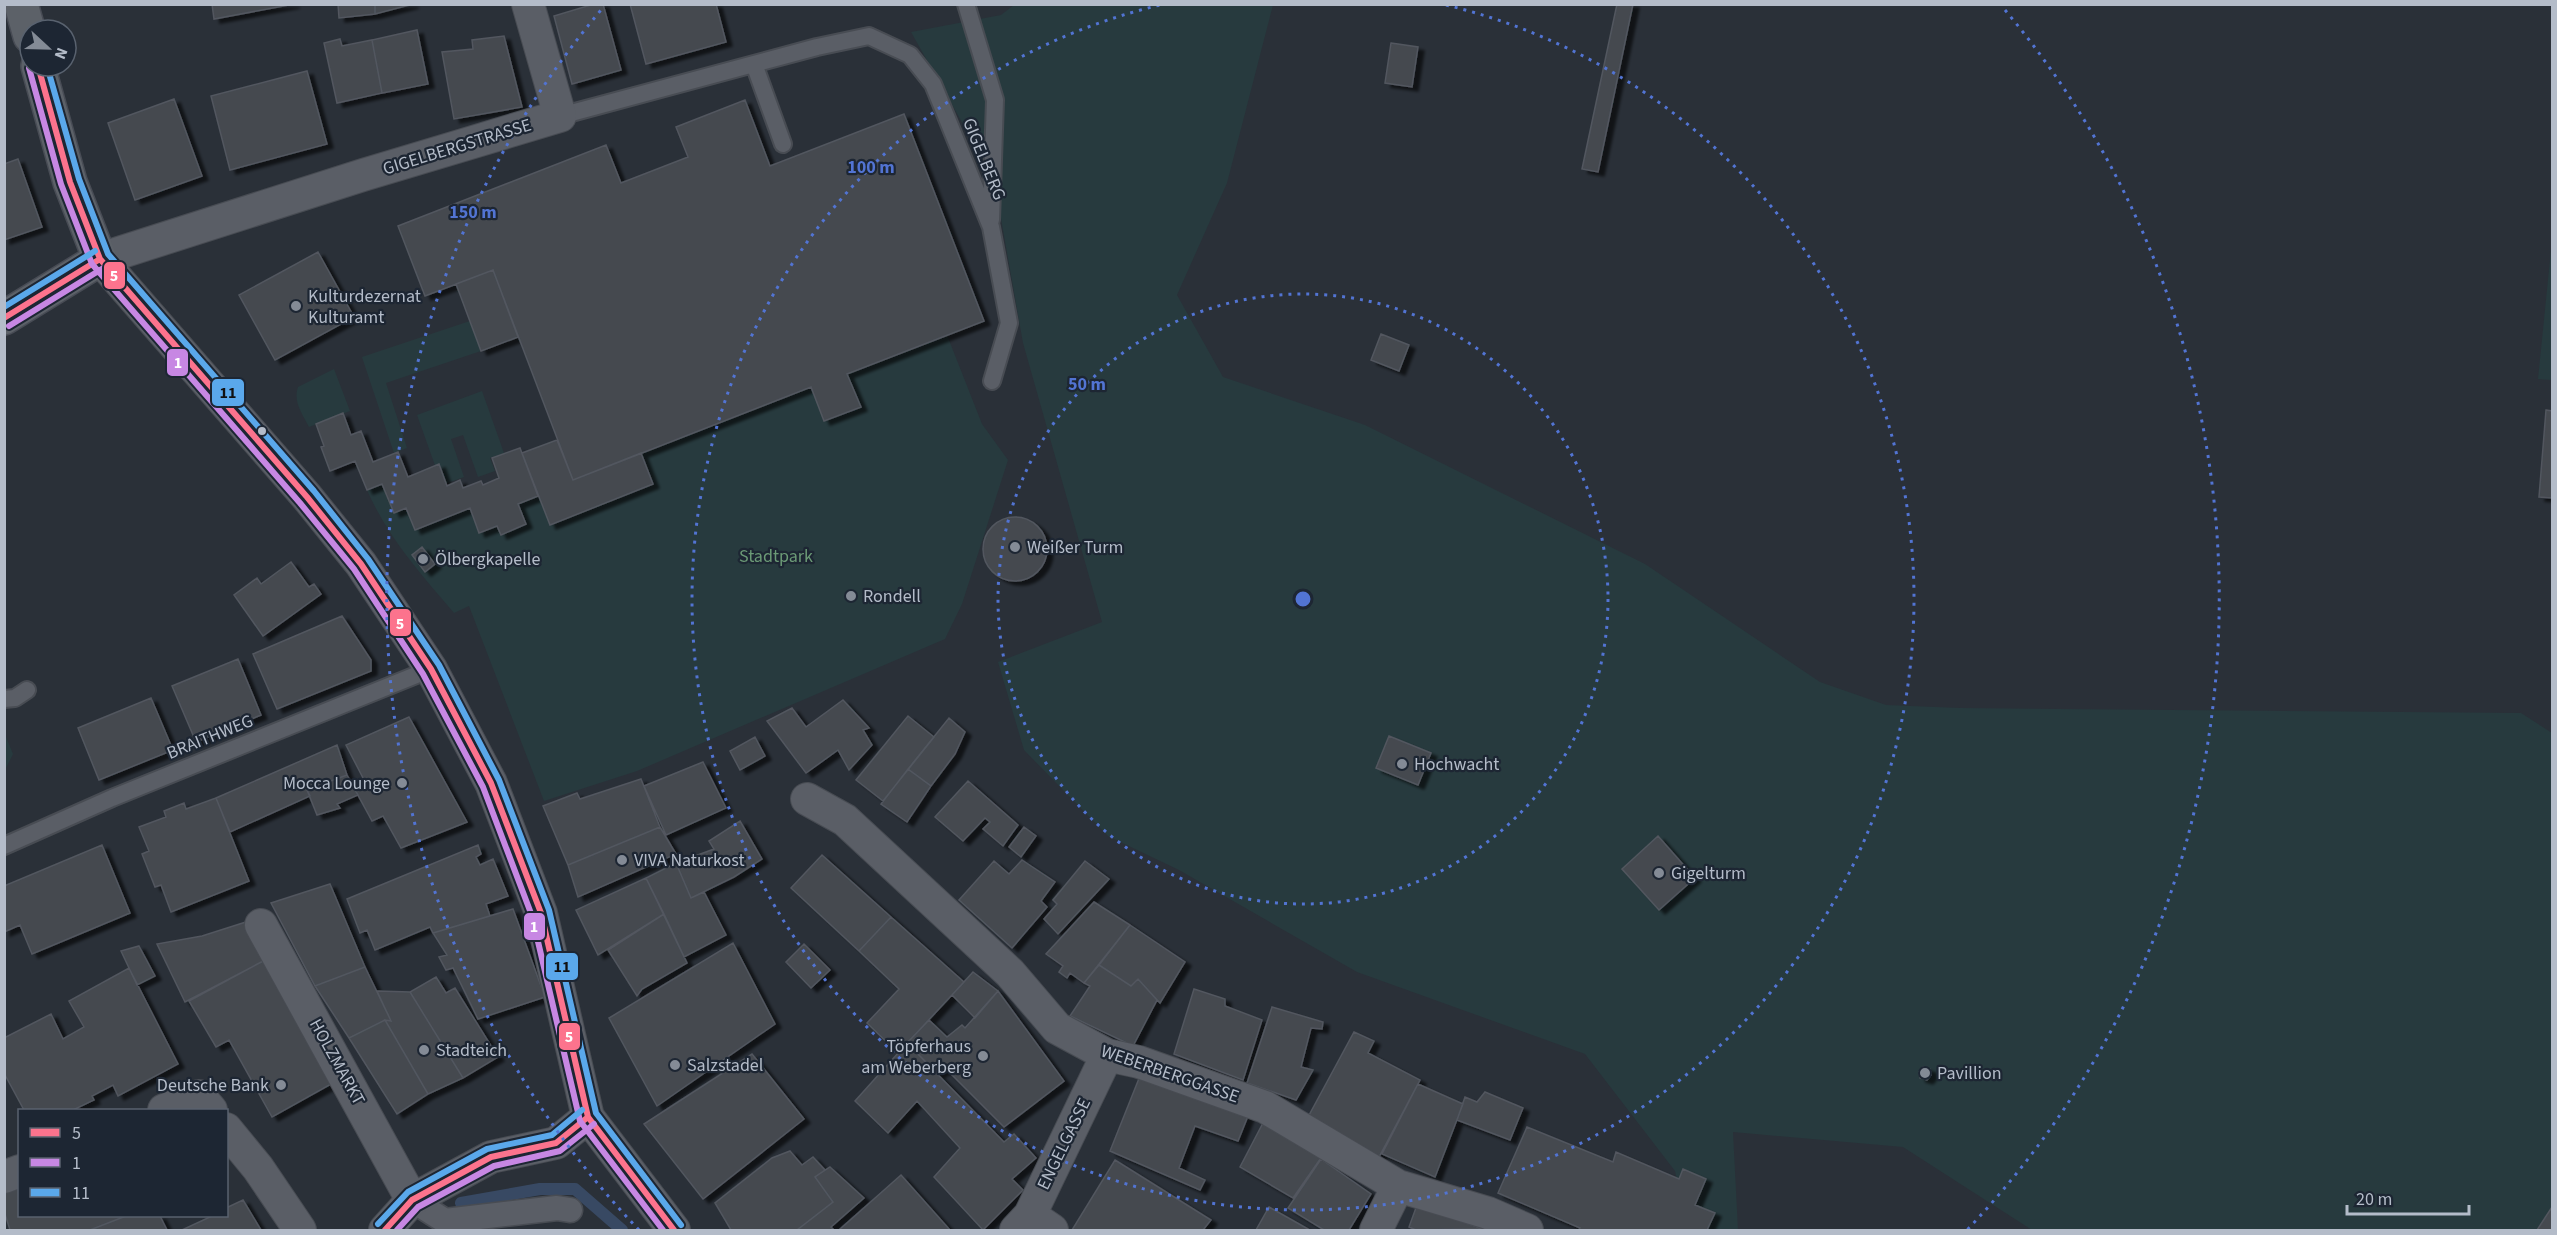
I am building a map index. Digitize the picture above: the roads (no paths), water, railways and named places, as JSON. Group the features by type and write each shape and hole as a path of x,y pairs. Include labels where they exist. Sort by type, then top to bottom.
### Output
{"main road":[{"path":"4,318 100,259 70,182 41,78"}],"street":[{"path":"528,4 560,116"},
{"name":"GIGELBERGSTRASSE","path":"100,259 363,175 560,116"},
{"path":"100,259 334,530 380,591 431,669 491,783 541,913 588,1117 674,1230"},
{"name":"WEBERBERGGASSE","path":"807,799 845,820 1010,973 1057,1028 1107,1055 1139,1062 1265,1107 1398,1186 1488,1213 1527,1230"},
{"name":"HOLZMARKT","path":"261,925 412,1200"},
{"name":"ENGELGASSE","path":"1033,1225 1107,1055"},
{"path":"166,1109 199,1096 210,1109"},
{"path":"385,1230 412,1200 491,1157 556,1143 588,1117"},
{"path":"228,1131 258,1168 300,1230"},
{"path":"1376,1230 1398,1186"},
{"path":"412,1200 445,1221 562,1207"}],"lane":[{"path":"966,4 995,100 991,227"},
{"name":"GIGELBERG","path":"817,47 868,36 910,56 933,84 991,227 1009,323 992,381"},
{"name":"GIGELBERGSTRASSE","path":"560,116 817,47"},
{"path":"754,64 783,144"},
{"name":"BRAITHWEG","path":"4,846 112,798 431,669"},
{"path":"4,699 15,698 27,690"}],"waterway":[{"path":"461,1203 540,1189 575,1189 622,1230"}],"place":[{"name":"Kulturdezernat Kulturamt","path":"296,306"},
{"name":"Weißer Turm","path":"1015,547"},
{"name":"Ölbergkapelle","path":"423,559"},
{"name":"Rondell","path":"851,596"},
{"name":"Hochwacht","path":"1402,764"},
{"name":"Mocca Lounge","path":"402,783"},
{"name":"VIVA Naturkost","path":"622,860"},
{"name":"Gigelturm","path":"1659,873"},
{"name":"Stadteich","path":"424,1050"},
{"name":"Töpferhaus am Weberberg","path":"983,1056"},
{"name":"Salzstadel","path":"675,1065"},
{"name":"Pavillion","path":"1925,1073"},
{"name":"Deutsche Bank","path":"281,1085"}],"park label":[{"name":"Stadtpark","path":"776,556"}]}
